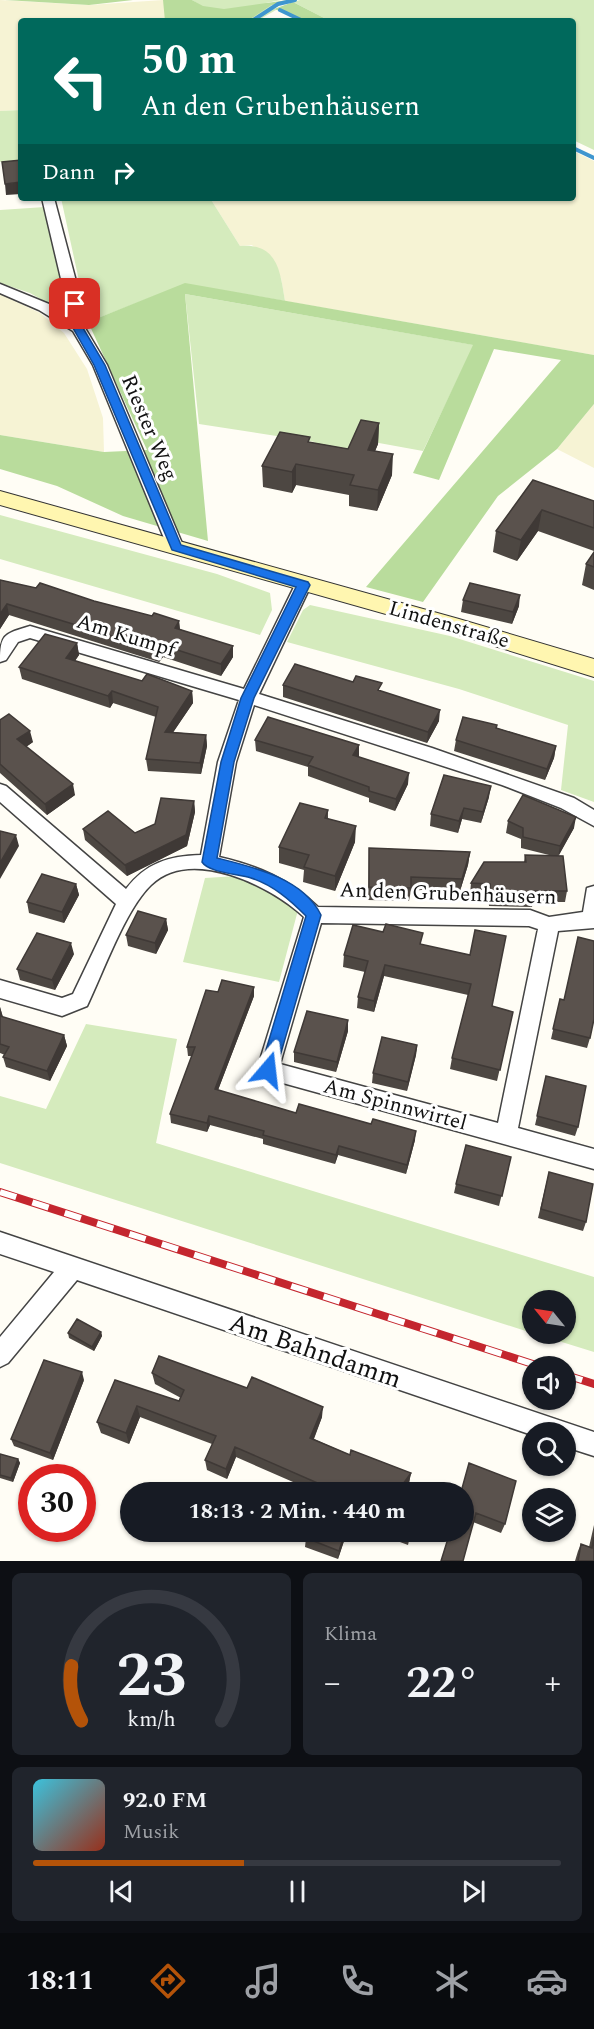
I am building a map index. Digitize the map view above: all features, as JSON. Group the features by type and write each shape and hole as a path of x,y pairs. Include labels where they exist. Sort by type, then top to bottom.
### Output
{"street":[{"name":"Riester Weg","path":"49,201 75,304 78,328 100,365 176,548"},
{"name":"Riester Weg","path":"0,288 44,307 78,328"},
{"name":"Lindenstraße","path":"0,498 303,585 470,630 594,668"},
{"path":"0,988 62,1007 80,1000 127,903 145,878 176,863 209,862 227,762 248,698 303,585"},
{"name":"Am Kumpf","path":"0,656 12,638 30,632 248,698"},
{"path":"248,698 500,776 578,807 594,819"},
{"path":"0,791 127,903"},
{"name":"An den Grubenhäusern","path":"209,862 257,874 291,891 314,915 530,918 549,925 565,921 593,920 594,894"},
{"name":"Am Spinnwirtel","path":"314,915 268,1070 594,1159"},
{"path":"506,1135 549,925"},
{"name":"Am Bahndamm","path":"0,1244 529,1422"},
{"path":"0,1355 72,1269"},
{"path":"576,1438 594,1444"}],"shaded area":[{"path":"0,0 89,5 163,0 166,9 165,18 18,18 18,110 0,111"},
{"path":"576,152 594,161 594,355 285,301 281,278 252,245 240,246 212,201 576,201"},
{"path":"0,294 40,313 64,333 87,369 103,418 104,452 0,435"},
{"path":"594,404 594,468 557,449"}],"green space":[{"path":"5,0 133,0 89,5"},
{"path":"163,0 192,0 203,6 224,9 288,0 270,6 252,18 165,18"},
{"path":"192,0 281,0 266,3 276,10 262,18 172,18 200,5"},
{"path":"300,0 594,0 594,150 576,141 576,18 324,18 293,2"},
{"path":"293,2 324,18 299,18 274,9"},
{"path":"18,110 18,160 0,162 0,111"},
{"path":"62,201 212,201 240,246 253,246 270,254 279,270 285,301 185,284 88,322"},
{"path":"45,207 71,312 67,314 30,293 0,283 0,210"},
{"path":"185,283 594,355 594,404 557,449 498,496 423,602 366,587 561,360 494,349 439,480 413,473 473,345 185,294 208,541 123,516 57,486 0,469 0,435 104,452 147,450 88,322"},
{"path":"185,294 474,345 423,451 357,439 348,459 312,452 315,442 199,424"},
{"path":"0,515 217,574 270,593 272,610 260,635 0,559"},
{"path":"310,605 450,636 594,681 594,802 561,790 568,725 459,689 287,642 303,610"},
{"path":"237,876 262,886 298,910 279,982 183,962 205,878"},
{"path":"86,1024 177,1039 156,1143 594,1277 594,1352 568,1344 576,1344 576,1290 522,1290 522,1330 0,1163 0,1096 46,1109"}],"building":[{"path":"18,160 18,182 5,184 2,162"},
{"path":"361,420 379,423 368,450 393,454 378,490 350,485 354,475 296,464 292,472 262,466 280,432 310,437 308,442 348,449"},
{"path":"533,480 594,501 594,528 542,510 521,540 496,531"},
{"path":"594,552 594,567 586,564"},
{"path":"0,580 36,588 40,583 94,601 152,616 154,613 179,621 175,628 233,646 221,664 162,645 158,650 7,604 0,614"},
{"path":"470,583 520,595 513,612 463,600"},
{"path":"45,634 77,643 66,658 142,681 147,674 192,691 165,732 206,735 200,763 146,759 158,707 112,691 108,696 19,667"},
{"path":"295,664 353,682 356,676 382,683 378,690 440,710 428,732 283,685"},
{"path":"9,714 30,731 17,739 73,784 45,804 0,764 0,720"},
{"path":"268,717 359,745 353,755 409,773 396,799 369,791 369,787 308,765 313,757 255,740"},
{"path":"463,717 497,725 496,728 556,746 547,769 456,740"},
{"path":"444,775 491,786 483,812 464,808 459,821 431,814"},
{"path":"523,795 576,817 560,846 523,837 523,828 508,821"},
{"path":"161,798 194,801 186,835 125,865 83,829 108,811 135,833 155,824"},
{"path":"300,803 328,810 325,818 356,826 335,876 304,867 309,855 279,847"},
{"path":"0,831 16,835 0,863"},
{"path":"369,848 470,852 462,879 411,877 411,888 369,887"},
{"path":"525,855 563,856 567,891 534,891 534,896 490,895 490,884 471,883 484,862 526,862"},
{"path":"42,874 76,884 62,912 27,902"},
{"path":"138,911 166,919 155,943 126,935"},
{"path":"386,924 423,933 420,944 470,955 475,930 506,936 492,1006 513,1012 500,1070 452,1058 471,984 385,965 374,1001 358,997 368,961 344,955 353,925 383,932"},
{"path":"37,933 71,943 52,980 17,969"},
{"path":"578,937 594,941 594,1019 590,1038 553,1029 560,999 564,1000"},
{"path":"222,980 254,987 215,1089 296,1113 299,1104 371,1124 373,1119 416,1131 407,1165 339,1146 336,1155 263,1135 264,1131 209,1116 207,1123 170,1114 195,1047 187,1047 206,990 218,992"},
{"path":"307,1011 348,1020 337,1062 294,1052"},
{"path":"0,1016 64,1035 47,1071 3,1057 9,1047 0,1044"},
{"path":"382,1037 417,1045 408,1082 373,1073"},
{"path":"546,1076 586,1086 578,1127 537,1116"},
{"path":"466,1145 511,1157 502,1196 456,1184"},
{"path":"549,1172 593,1184 586,1222 541,1209"},
{"path":"77,1319 101,1332 92,1347 68,1333"},
{"path":"159,1356 247,1388 252,1377 323,1407 310,1438 350,1455 351,1450 411,1473 404,1482 315,1482 235,1447 226,1469 205,1460 216,1436 137,1406 126,1433 97,1422 115,1380 179,1401 184,1390 152,1373"},
{"path":"44,1360 82,1372 50,1453 11,1439"},
{"path":"0,1454 18,1459 11,1478 0,1475"},
{"path":"469,1463 516,1481 505,1524 476,1513 474,1520 474,1482 464,1482"},
{"path":"594,1537 594,1561 578,1561 581,1544 592,1548"},
{"path":"316,1542 342,1542 339,1551"},
{"path":"447,1542 468,1542 463,1561 441,1561"}],"waterway":[{"path":"257,18 278,4 295,0"},
{"path":"280,10 297,18"},
{"path":"576,149 594,158"}],"railway":[{"path":"0,1192 522,1361"},
{"path":"576,1378 594,1384"}],"route":[{"path":"75,304 78,328 100,365 176,548 303,585 248,698 227,762 209,862 257,874 291,891 314,915 268,1070"}]}
